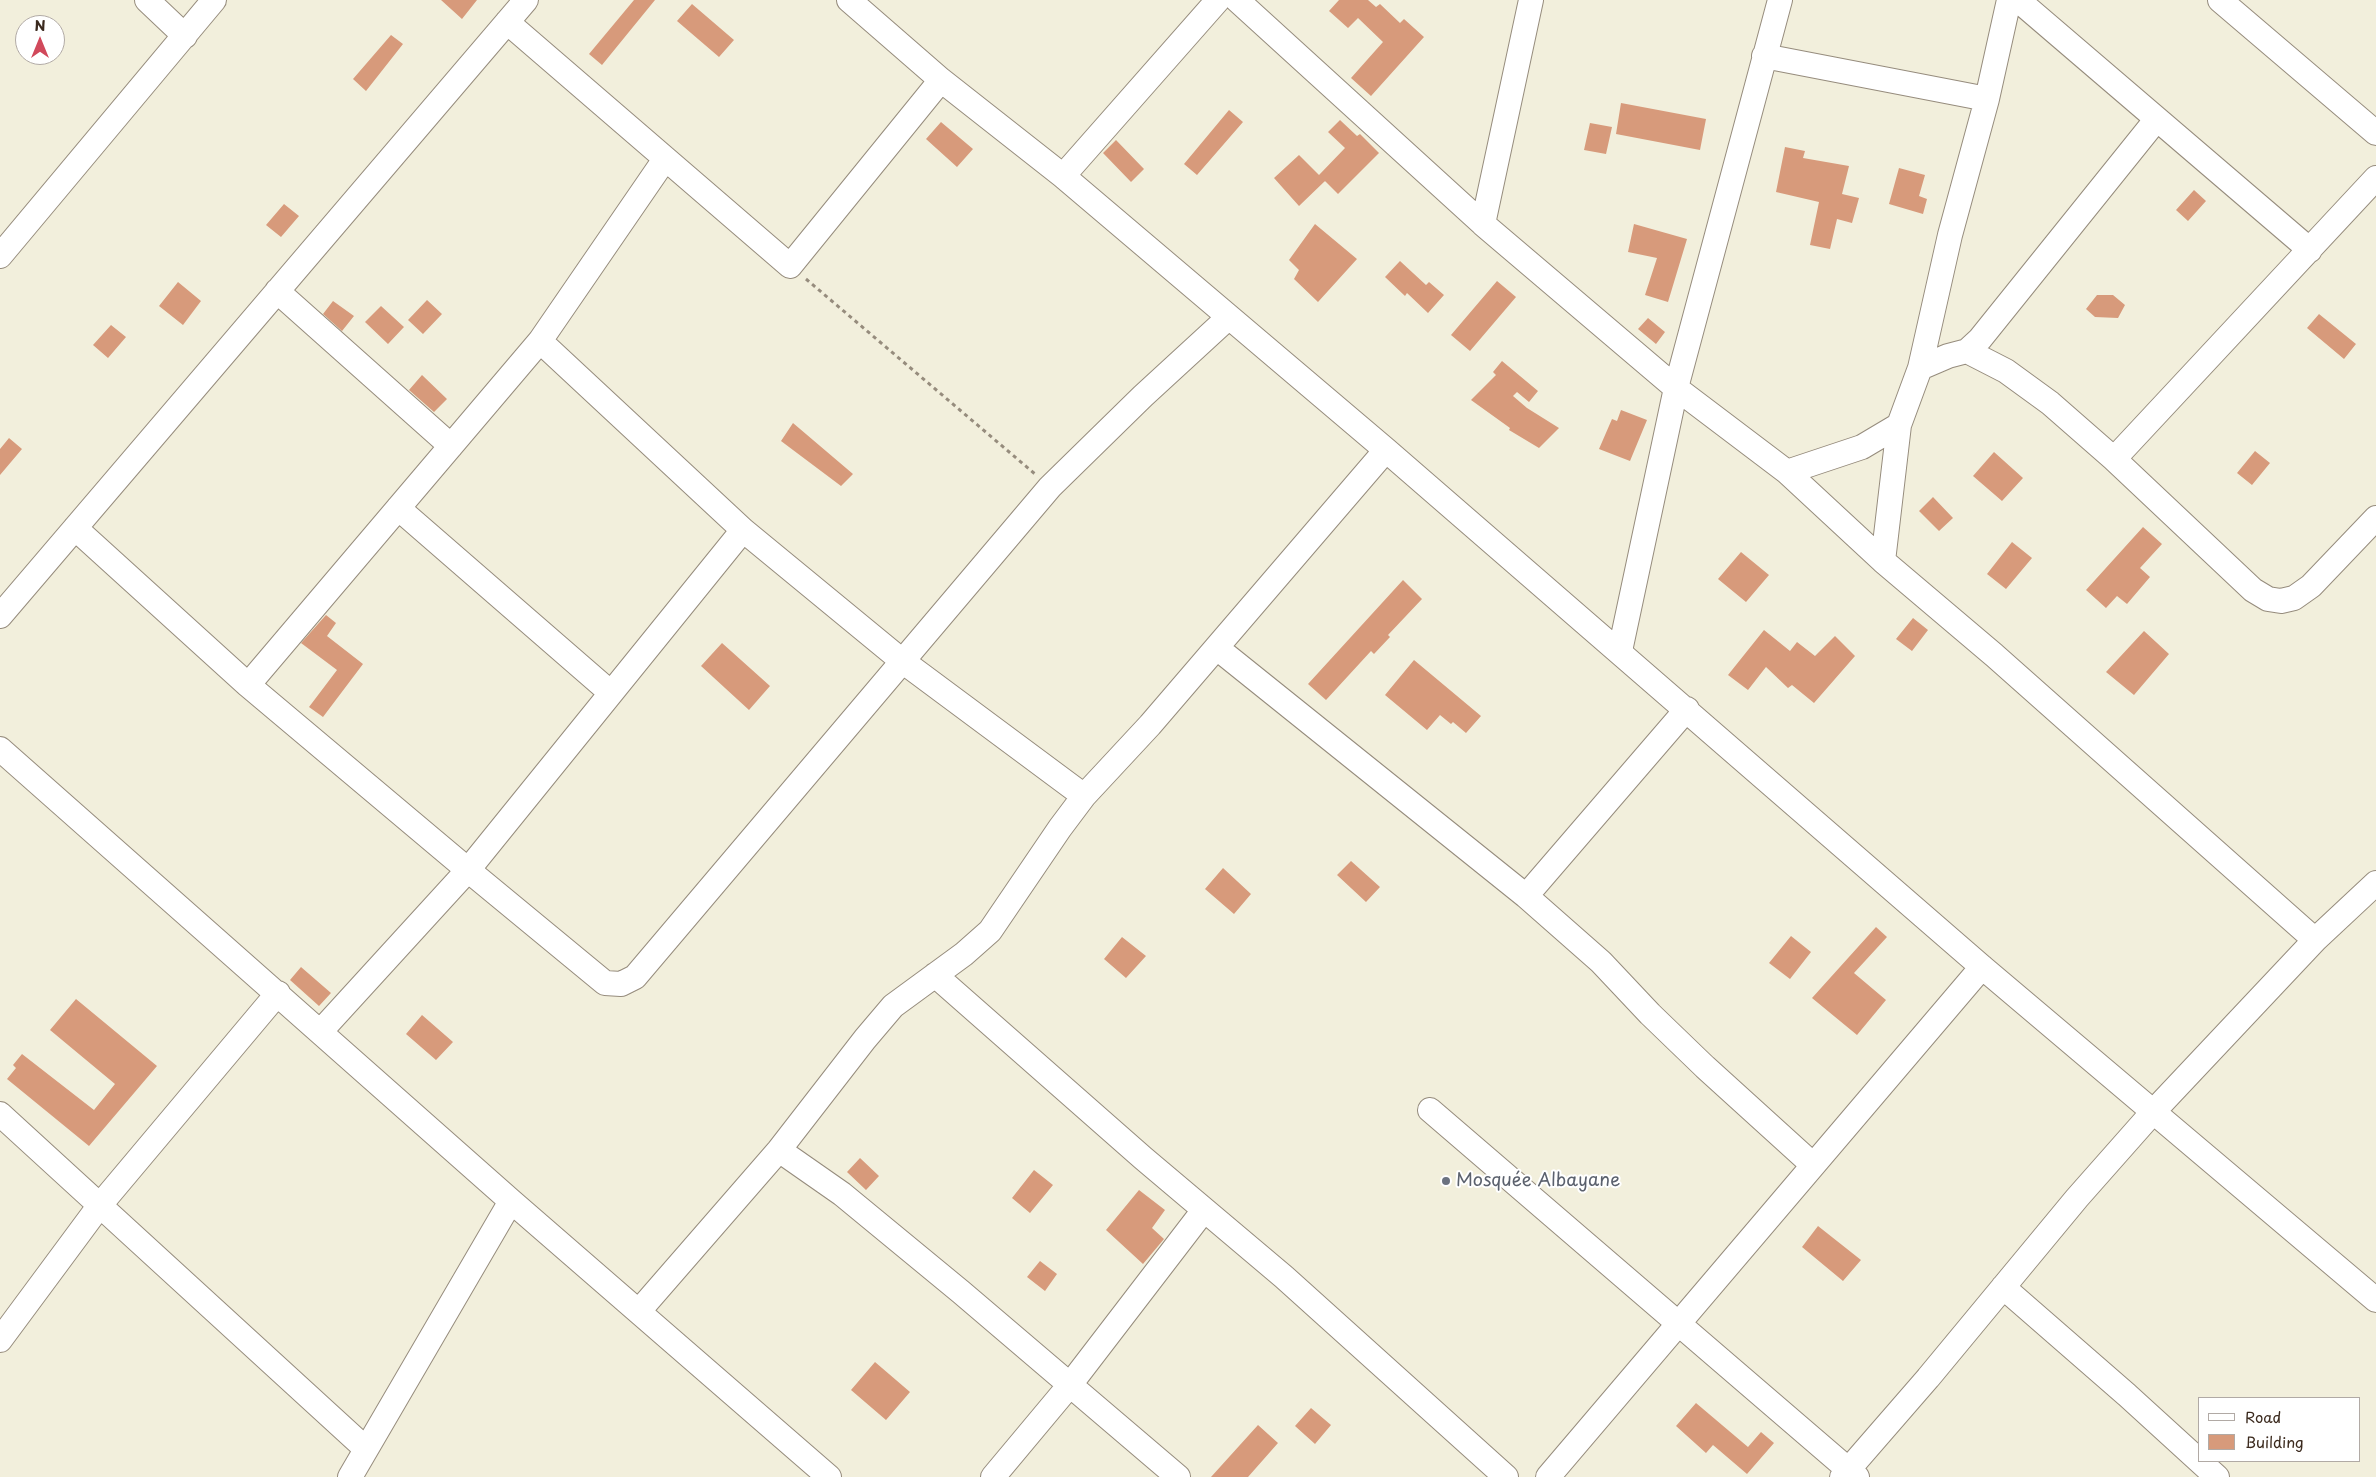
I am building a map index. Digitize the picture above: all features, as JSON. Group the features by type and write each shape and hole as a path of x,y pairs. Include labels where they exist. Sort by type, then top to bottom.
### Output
{"street":[{"path":"147,0 185,36"},
{"path":"0,256 214,0"},
{"path":"0,616 526,0"},
{"path":"849,0 940,80 1062,176 1386,450 1687,709 1982,967 2376,1300"},
{"path":"1062,176 1218,0"},
{"path":"1237,0 1483,224 1676,388 1787,472 1883,561 1994,655 2315,940"},
{"path":"1483,224 1531,0"},
{"path":"1620,651 1676,388 1780,0"},
{"path":"1883,561 1899,425 1920,368 1950,235 1987,100 2009,0"},
{"path":"2018,0 2310,250"},
{"path":"2220,0 2376,133"},
{"path":"506,22 790,266 940,80"},
{"path":"1764,56 1987,100"},
{"path":"1920,368 1948,356 1967,352 1980,339 2156,120"},
{"path":"248,685 540,341 665,159"},
{"path":"2114,459 2376,178"},
{"path":"277,291 451,446"},
{"path":"74,528 248,685 468,870 605,983 622,984 635,977 901,660 1050,487 1143,396 1229,317"},
{"path":"540,341 743,530 901,660 1084,796"},
{"path":"1967,352 2006,371 2025,384 2114,459 2253,590 2268,599 2281,601 2294,598 2311,586 2376,518"},
{"path":"1787,472 1862,447 1899,425"},
{"path":"639,1311 779,1150 893,1006 990,931 1084,796 1217,648 1386,450"},
{"path":"398,508 611,693"},
{"path":"320,1032 468,870 743,530"},
{"path":"1217,648 1526,896 1601,962 1650,1014 1698,1060 1813,1165"},
{"path":"1526,896 1687,709"},
{"path":"0,749 511,1201 829,1477"},
{"path":"1430,1110 1679,1324 1849,1474 2078,1198 2153,1112 2315,940 2376,883"},
{"path":"1548,1477 1982,967"},
{"path":"935,975 1204,1210 1284,1277 1506,1477"},
{"path":"0,1340 100,1205 278,993"},
{"path":"0,1114 366,1449"},
{"path":"779,1150 850,1200 1178,1477"},
{"path":"350,1477 511,1201"},
{"path":"993,1477 1069,1386 1204,1210"},
{"path":"2004,1287 2128,1395 2198,1459"},
{"path":"2201,1462 2217,1477"}],"path":[{"path":"790,266 1050,487"}],"building":[{"path":"441,0 477,0 462,19"},
{"path":"634,0 655,0 602,65 589,54"},
{"path":"1339,0 1368,0 1376,7 1380,4 1400,23 1404,19 1424,37 1371,96 1351,78 1383,42 1358,18 1348,28 1329,11"},
{"path":"692,4 734,40 719,57 677,21"},
{"path":"391,35 403,44 366,91 353,79"},
{"path":"1621,103 1706,119 1700,150 1616,134"},
{"path":"1229,110 1243,122 1197,175 1184,164"},
{"path":"1340,120 1357,136 1360,134 1379,153 1338,194 1319,175 1345,148 1328,132"},
{"path":"941,122 973,149 957,167 926,139"},
{"path":"1590,123 1612,127 1606,154 1584,150"},
{"path":"1116,140 1144,169 1131,182 1103,153"},
{"path":"1785,147 1805,151 1803,158 1849,166 1842,194 1859,198 1852,223 1837,219 1830,249 1810,245 1819,202 1776,192"},
{"path":"1299,155 1325,181 1299,206 1274,178"},
{"path":"1899,168 1925,175 1919,196 1927,199 1923,214 1889,204"},
{"path":"2194,190 2206,201 2188,221 2176,210"},
{"path":"284,204 299,216 281,237 266,225"},
{"path":"1315,224 1357,259 1318,302 1294,279 1299,270 1289,260"},
{"path":"1634,224 1687,239 1668,302 1645,295 1657,258 1628,252"},
{"path":"1400,261 1426,285 1429,282 1444,295 1428,313 1407,293 1405,296 1385,277"},
{"path":"1497,281 1516,297 1470,351 1451,335"},
{"path":"178,282 201,301 183,325 159,306"},
{"path":"2097,295 2113,295 2125,305 2118,318 2095,317 2086,309"},
{"path":"427,300 442,314 423,334 408,320"},
{"path":"333,301 354,316 342,331 323,314"},
{"path":"381,306 404,327 388,344 365,322"},
{"path":"2319,314 2356,344 2344,359 2307,328"},
{"path":"1648,318 1665,332 1656,344 1638,329"},
{"path":"111,325 126,337 108,358 93,345"},
{"path":"1502,361 1538,391 1529,402 1517,392 1513,396 1527,408 1559,428 1539,448 1509,430 1510,428 1471,400 1496,375 1493,372"},
{"path":"422,375 447,399 434,412 409,390"},
{"path":"1621,410 1647,420 1630,461 1599,449 1612,419 1617,421"},
{"path":"793,423 853,474 841,486 781,441"},
{"path":"9,438 22,449 0,475 0,449"},
{"path":"2255,451 2270,463 2252,485 2237,473"},
{"path":"1994,452 2023,478 2002,501 1973,476"},
{"path":"1933,497 1953,518 1939,531 1919,511"},
{"path":"2143,527 2162,544 2140,568 2150,577 2127,604 2117,596 2106,608 2086,590"},
{"path":"2012,542 2032,558 2006,589 1987,574"},
{"path":"1741,552 1769,575 1746,602 1718,579"},
{"path":"1403,580 1422,599 1388,635 1390,637 1374,654 1371,651 1326,700 1308,684"},
{"path":"326,615 336,623 327,636 363,664 323,717 309,707 337,670 301,643"},
{"path":"1913,618 1928,630 1912,651 1896,639"},
{"path":"1764,630 1790,651 1797,642 1815,656 1835,636 1855,656 1814,703 1792,685 1788,688 1766,667 1748,690 1728,675"},
{"path":"2144,631 2169,654 2134,695 2106,672"},
{"path":"722,643 770,686 749,710 701,666"},
{"path":"1414,660 1481,716 1466,733 1453,722 1451,724 1440,715 1427,730 1385,695"},
{"path":"1351,861 1380,887 1366,902 1337,875"},
{"path":"1223,868 1251,894 1234,914 1205,889"},
{"path":"1876,927 1887,937 1854,973 1886,1000 1857,1035 1812,998"},
{"path":"1791,936 1811,952 1790,979 1769,963"},
{"path":"1122,937 1146,956 1126,978 1104,959"},
{"path":"301,967 331,993 319,1006 290,980"},
{"path":"76,999 157,1066 89,1146 7,1079 16,1068 13,1065 22,1054 94,1110 115,1084 50,1030"},
{"path":"422,1015 453,1042 436,1060 406,1034"},
{"path":"860,1158 879,1176 866,1190 847,1172"},
{"path":"1034,1170 1053,1185 1030,1213 1012,1198"},
{"path":"1139,1190 1165,1210 1152,1228 1164,1239 1143,1264 1106,1230"},
{"path":"1818,1226 1861,1260 1843,1281 1802,1247"},
{"path":"1040,1261 1057,1274 1045,1291 1027,1277"},
{"path":"875,1362 910,1392 886,1420 851,1390"},
{"path":"1696,1403 1748,1447 1761,1432 1774,1443 1747,1474 1713,1445 1706,1453 1676,1426"},
{"path":"1311,1408 1331,1425 1315,1444 1295,1426"},
{"path":"1258,1425 1278,1443 1248,1477 1211,1477"}],"place":[{"name":"Mosquée Albayane","path":"1446,1181"}]}
